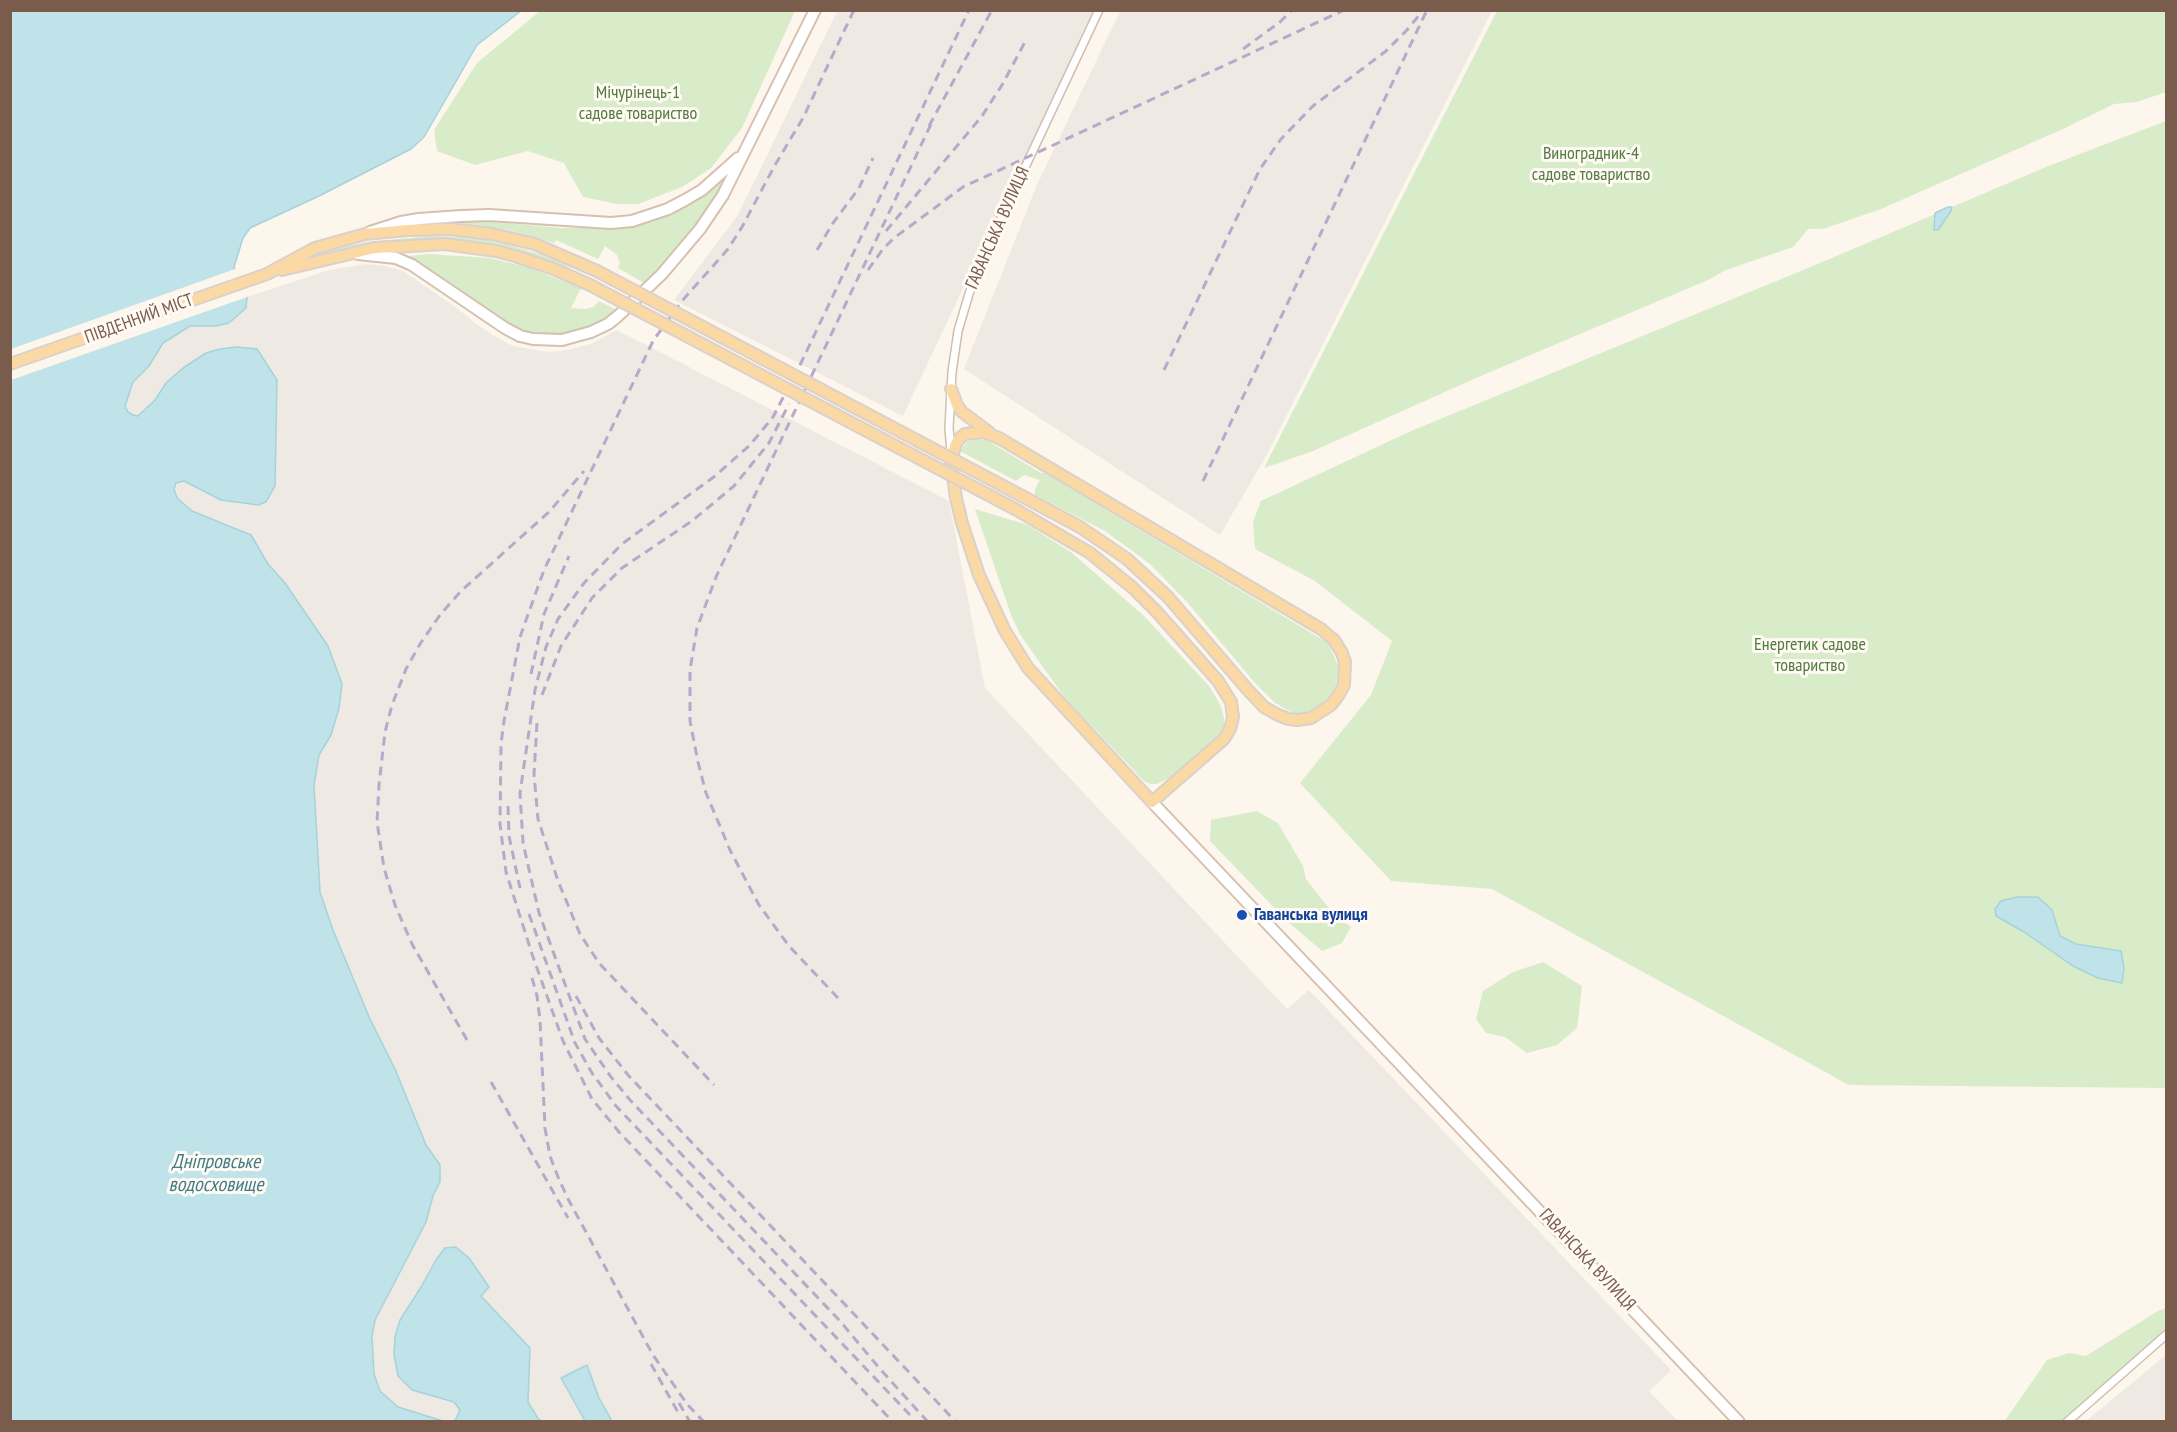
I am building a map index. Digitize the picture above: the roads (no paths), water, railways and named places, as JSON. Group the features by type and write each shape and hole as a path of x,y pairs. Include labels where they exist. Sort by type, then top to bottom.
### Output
{"main road":[{"path":"350,254 371,254 404,261 425,272 513,332 533,339 562,340 591,332 608,324 662,273 700,229 723,195 816,10"},
{"path":"267,273 315,249 401,222 489,215 611,223 632,221 668,209 702,190 743,154"},
{"path":"365,234 450,229 492,234 535,244 597,271 1080,527 1128,559 1168,597 1264,706 1276,714 1298,720 1311,718 1331,705 1344,685 1346,673 1342,653 1334,640 1312,623 970,420 957,405 951,389"},
{"path":"267,273 395,246 445,244 496,251 532,261 590,285 1015,509 1090,553 1157,612 1218,681 1230,702 1233,717 1224,739 1152,802"},
{"name":"ПІВДЕННИЙ МІСТ","path":"10,364 267,273"},
{"path":"951,463 955,446 965,434 983,432 999,438"},
{"name":"ГАВАНСЬКА ВУЛИЦЯ","path":"951,463 962,523 979,575 1005,631 1028,668 1739,1422"}],"street":[{"name":"ГАВАНСЬКА ВУЛИЦЯ","path":"951,463 949,428 951,389 958,331 980,263 1099,10"},
{"path":"2067,1422 2166,1335"}],"water":[{"name":"Дніпровське водосховище","path":"10,11 521,11 477,45 424,137 411,149 250,228 243,238 234,267 247,297 246,308 229,323 216,326 190,326 163,343 149,366 133,382 125,406 128,412 138,416 155,400 166,383 183,368 206,353 220,349 237,347 257,349 277,380 275,486 266,502 258,505 221,500 184,481 176,483 174,489 177,498 192,511 251,535 268,564 285,583 328,646 342,684 339,708 331,735 319,755 314,785 320,892 333,930 370,1019 395,1069 426,1145 440,1165 440,1182 433,1196 426,1222 375,1320 372,1337 374,1374 380,1391 398,1407 443,1421 11,1421"},
{"path":"1952,207 1951,211 1938,230 1934,230 1935,213"},
{"path":"2017,897 2038,897 2052,910 2060,936 2076,944 2121,951 2124,968 2122,983 2098,978 2073,966 2024,932 1996,916 1995,909 2001,901"},
{"path":"456,1247 469,1258 489,1287 481,1296 530,1348 528,1402 539,1420 544,1421 453,1421 460,1410 454,1402 412,1390 398,1376 394,1355 395,1337 400,1320 445,1248"},
{"path":"587,1365 599,1398 612,1421 585,1421 561,1378"}],"railway":[{"path":"854,10 803,118 742,227 728,249 682,301 653,341 544,570 520,637 504,721 501,744 500,824 506,872 532,954 563,1041 592,1099 619,1132 893,1422"},
{"path":"928,1422 840,1321 630,1100 585,1039 539,913 523,843 520,793 535,690 546,647 558,619 584,583 622,544 715,476 750,445 773,417 969,10"},
{"path":"929,126 992,10"},
{"path":"1243,49 1280,22 1292,10"},
{"path":"868,270 894,238 963,187 1344,10"},
{"path":"1203,481 1427,10"},
{"path":"1164,370 1260,169 1281,139 1313,106 1386,51 1421,13"},
{"path":"886,231 982,116 1025,42"},
{"path":"838,998 789,946 759,905 730,850 706,793 698,762 690,721 690,670 697,628 716,577 933,120"},
{"path":"817,250 833,223 859,188 873,158"},
{"path":"542,695 561,646 592,598 622,568 692,521 734,486 769,443 789,404"},
{"path":"467,1040 412,944 395,905 384,868 377,822 385,732 392,705 406,669 440,615 461,591 549,512 584,471"},
{"path":"531,674 544,614 569,556"},
{"path":"537,723 534,774 538,819 558,881 580,934 599,963 714,1085"},
{"path":"508,806 509,836 520,888"},
{"path":"529,914 575,1043 592,1073 616,1106 910,1415"},
{"path":"532,978 540,1020 545,1128 550,1156 558,1177 653,1355 687,1404 704,1422"},
{"path":"576,996 599,1038 628,1075 956,1422"},
{"path":"491,1082 568,1218"},
{"path":"651,1364 679,1414"},
{"path":"679,1403 690,1422"}],"place":[{"name":"Гаванська вулиця","path":"1242,915"}],"park label":[{"name":"Мічурінець-1 садове товариство","path":"638,103"},
{"name":"Виноградник-4 садове товариство","path":"1591,164"},
{"name":"Енергетик садове товариство","path":"1810,655"}]}
